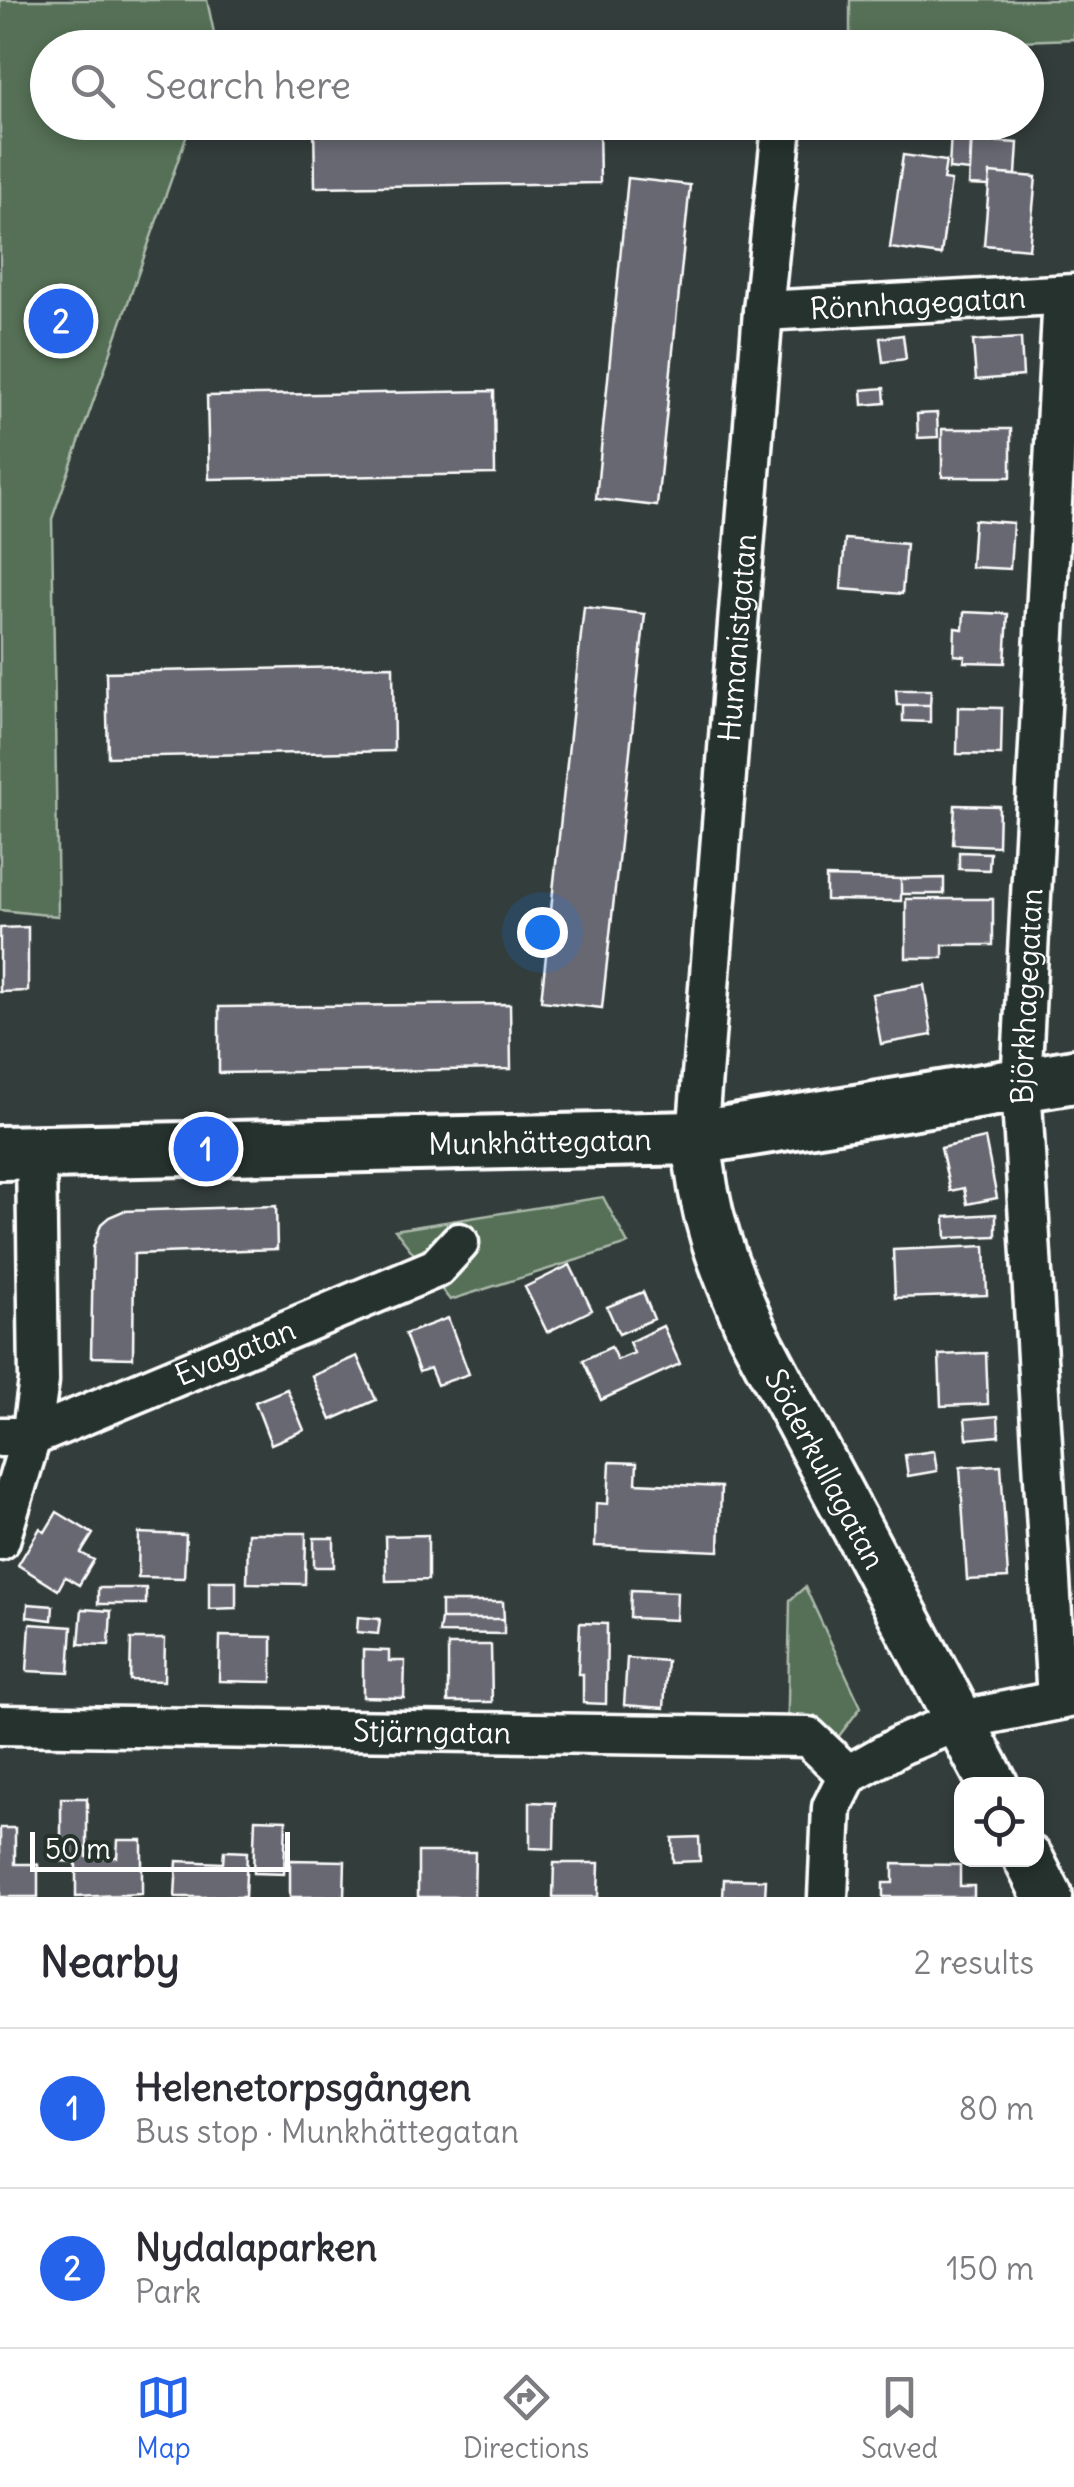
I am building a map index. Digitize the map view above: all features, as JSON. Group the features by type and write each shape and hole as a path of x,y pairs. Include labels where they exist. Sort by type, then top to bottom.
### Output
{"main road":[{"name":"Munkhättegatan","path":"18,1153 697,1138 1074,1076"}],"street":[{"name":"Humanistgatan","path":"697,1138 762,311 782,140"},
{"name":"Rönnhagegatan","path":"762,311 1069,294"},
{"name":"Björkhagegatan","path":"1066,1698 1021,1084 1060,658 1069,294"},
{"name":"Söderkullagatan","path":"697,1138 700,1186 718,1254 752,1331 990,1777"},
{"path":"0,1540 16,1437 38,1381 18,1153"},
{"name":"Evagatan","path":"16,1437 436,1268 458,1243"},
{"path":"828,1897 832,1807 848,1775 902,1745 961,1720 1066,1698"},
{"name":"Stjärngatan","path":"0,1725 808,1737 848,1775"},
{"path":"1033,1867 1048,1897"}],"green space":[{"path":"0,0 207,0 213,30 30,30 30,140 185,140 52,519 58,916 0,910"},
{"path":"850,0 1074,0 1074,39 1044,40 1044,30 850,30"},
{"path":"603,1197 628,1244 450,1300 395,1230"},
{"path":"805,1587 861,1707 836,1740 787,1754 790,1600"}],"building":[{"path":"314,140 599,140 600,183 315,187"},
{"path":"951,140 972,140 970,171 949,169"},
{"path":"971,140 1018,143 1016,175 990,173 989,186 969,185"},
{"path":"903,155 946,161 943,180 951,181 941,255 890,248"},
{"path":"990,173 1036,177 1029,249 984,245"},
{"path":"628,178 690,185 657,506 596,499"},
{"path":"903,335 906,359 883,362 880,338"},
{"path":"1021,338 1023,376 976,380 973,341"},
{"path":"884,388 885,403 863,405 862,390"},
{"path":"494,391 495,474 209,479 207,396"},
{"path":"937,413 938,437 918,438 917,414"},
{"path":"942,429 1011,429 1011,477 942,477"},
{"path":"974,520 1013,523 1010,569 971,567"},
{"path":"845,539 906,544 902,594 841,589"},
{"path":"584,607 645,614 602,1008 541,1001"},
{"path":"964,612 1008,614 1005,663 964,662 965,656 954,655 955,628 963,629"},
{"path":"393,666 394,751 108,757 106,672"},
{"path":"896,690 931,690 930,705 897,705"},
{"path":"903,705 930,705 930,722 903,721"},
{"path":"958,707 1002,708 1001,755 957,754"},
{"path":"955,805 999,806 998,846 953,844"},
{"path":"959,852 990,853 989,870 959,869"},
{"path":"826,877 901,879 901,901 826,900"},
{"path":"944,878 944,894 901,894 901,879"},
{"path":"906,899 993,899 993,945 943,945 943,958 906,958"},
{"path":"28,927 28,991 0,992 0,928"},
{"path":"924,985 932,1035 881,1044 872,994"},
{"path":"510,1004 511,1069 219,1073 219,1007"},
{"path":"985,1138 997,1198 967,1204 964,1188 950,1191 941,1148"},
{"path":"276,1206 277,1249 134,1254 133,1358 91,1357 93,1248 101,1224 109,1217 123,1211"},
{"path":"996,1214 996,1236 946,1238 945,1217"},
{"path":"985,1246 987,1295 895,1298 893,1250"},
{"path":"570,1265 592,1310 547,1332 525,1287"},
{"path":"643,1292 654,1319 619,1334 607,1307"},
{"path":"448,1318 469,1374 437,1385 430,1368 419,1372 405,1334"},
{"path":"663,1326 680,1364 601,1400 583,1360 611,1347 617,1360 634,1353 629,1342"},
{"path":"986,1353 988,1404 941,1406 939,1355"},
{"path":"357,1356 376,1400 331,1420 312,1376"},
{"path":"287,1389 304,1430 271,1444 255,1402"},
{"path":"998,1416 999,1436 967,1439 965,1419"},
{"path":"934,1451 937,1471 908,1476 905,1455"},
{"path":"610,1462 637,1463 636,1483 721,1487 719,1551 595,1546 596,1503 608,1504"},
{"path":"1001,1465 1008,1578 967,1580 960,1467"},
{"path":"57,1512 93,1534 81,1553 94,1560 79,1585 65,1577 58,1590 18,1565 40,1528 45,1532"},
{"path":"139,1533 186,1535 184,1578 138,1577"},
{"path":"248,1533 306,1533 305,1584 247,1583"},
{"path":"428,1535 428,1580 386,1581 385,1536"},
{"path":"314,1538 334,1538 334,1567 314,1567"},
{"path":"209,1581 236,1581 236,1608 209,1609"},
{"path":"98,1588 146,1588 146,1604 98,1604"},
{"path":"631,1590 677,1592 676,1620 630,1618"},
{"path":"441,1602 503,1602 504,1619 441,1619"},
{"path":"28,1604 53,1606 52,1620 27,1617"},
{"path":"82,1609 111,1611 109,1645 79,1644"},
{"path":"358,1617 380,1619 378,1634 357,1632"},
{"path":"441,1619 504,1619 504,1634 439,1633"},
{"path":"580,1623 607,1624 606,1704 583,1703 583,1674 578,1674"},
{"path":"30,1624 72,1627 69,1673 27,1671"},
{"path":"220,1636 272,1637 272,1682 219,1681"},
{"path":"131,1639 165,1639 164,1681 130,1680"},
{"path":"448,1645 491,1645 492,1702 448,1702"},
{"path":"363,1650 389,1651 389,1661 405,1661 404,1698 363,1697"},
{"path":"627,1658 667,1661 664,1708 624,1705"},
{"path":"61,1798 87,1798 87,1857 117,1857 118,1840 142,1840 142,1894 76,1897 76,1862 61,1861"},
{"path":"530,1802 555,1803 554,1849 530,1848"},
{"path":"255,1819 286,1820 284,1874 253,1873"},
{"path":"0,1828 15,1828 15,1864 38,1864 38,1897 0,1897"},
{"path":"699,1837 700,1861 673,1862 672,1838"},
{"path":"224,1851 247,1852 245,1897 175,1897 177,1861 223,1863"},
{"path":"418,1852 475,1852 474,1897 418,1897"},
{"path":"290,1860 345,1861 344,1897 290,1897"},
{"path":"554,1863 599,1863 598,1897 553,1897"},
{"path":"893,1864 954,1865 960,1867 960,1886 974,1886 974,1897 883,1897 883,1883 893,1883"},
{"path":"724,1879 766,1880 765,1897 723,1897"}],"place":[{"name":"Nydalaparken","path":"61,321"},
{"name":"Helenetorpsgången","path":"206,1149"}]}
